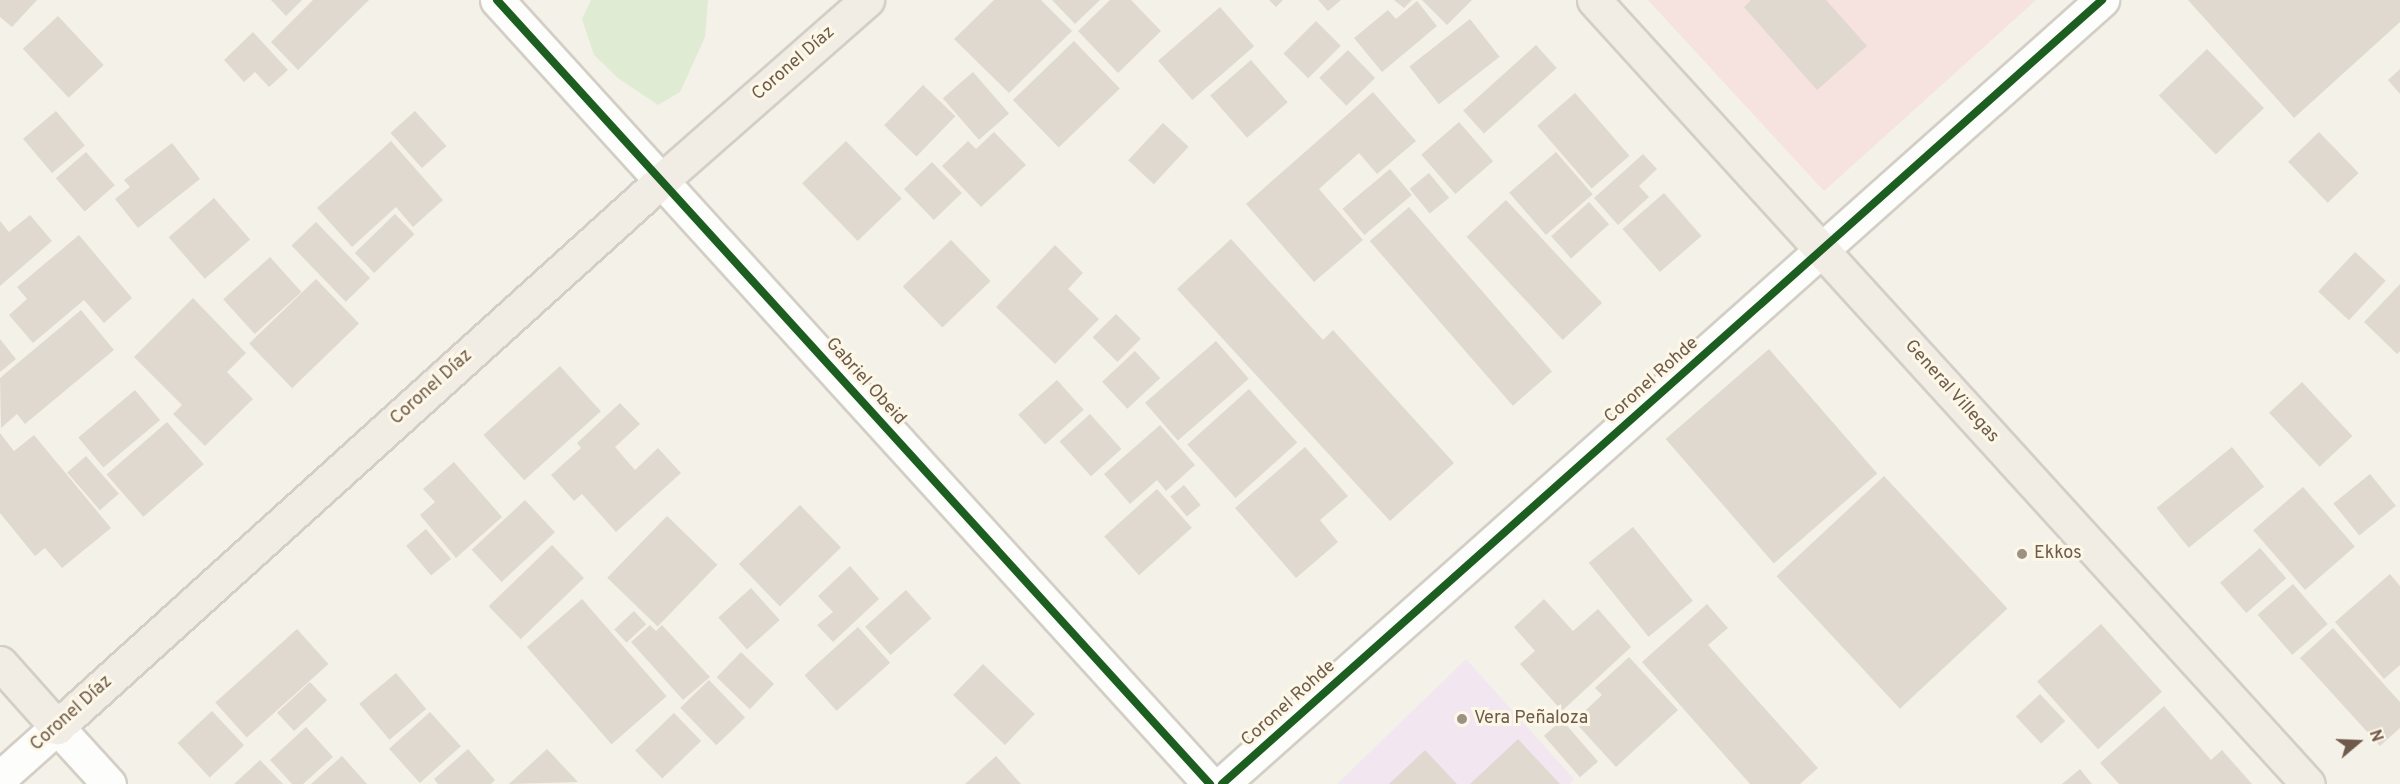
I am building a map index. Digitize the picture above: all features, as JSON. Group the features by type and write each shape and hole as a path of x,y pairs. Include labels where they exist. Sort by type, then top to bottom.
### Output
{"main road":[{"name":"Coronel Díaz","path":"57,727 662,180 867,0"},
{"name":"General Villegas","path":"1594,0 2308,784"},
{"path":"0,663 57,727"}],"street":[{"name":"Gabriel Obeid","path":"496,0 1210,784"},
{"name":"Coronel Rohde","path":"1222,784 2102,0"},
{"name":"Coronel Díaz","path":"0,778 57,727"},
{"path":"57,727 109,784"}],"shaded area":[{"path":"1648,0 2036,0 1824,191"},
{"name":"Vera Peñaloza","path":"1466,659 1574,779 1569,784 1337,784"}],"green space":[{"path":"591,0 708,0 705,37 680,92 658,105 618,78 594,55 582,19"}],"building":[{"path":"0,0 37,0 12,27 0,17"},
{"path":"271,0 302,0 286,16"},
{"path":"313,0 369,0 298,70 271,42"},
{"path":"994,0 1041,0 1072,31 1009,93 954,39"},
{"path":"1052,0 1100,0 1075,24"},
{"path":"1110,0 1131,0 1161,31 1118,73 1078,31"},
{"path":"1269,0 1283,0 1276,7"},
{"path":"1318,0 1341,0 1328,11"},
{"path":"1394,0 1412,0 1404,8"},
{"path":"1422,0 1472,0 1447,25"},
{"path":"1751,0 1826,0 1867,46 1817,90 1744,7"},
{"path":"2188,0 2400,0 2400,22 2294,118"},
{"path":"1417,1 1437,26 1382,72 1354,38 1388,10 1396,19"},
{"path":"1220,7 1254,46 1192,100 1158,61"},
{"path":"58,16 104,65 69,98 23,49"},
{"path":"1470,19 1500,57 1439,104 1409,66"},
{"path":"1316,21 1341,46 1308,78 1283,54"},
{"path":"253,32 288,70 269,87 255,72 244,82 224,60"},
{"path":"1074,41 1120,88 1059,148 1013,100"},
{"path":"1536,45 1557,68 1484,134 1463,111"},
{"path":"2207,49 2264,108 2216,155 2159,96"},
{"path":"1348,50 1375,78 1346,106 1319,78"},
{"path":"1251,60 1288,102 1247,138 1210,95"},
{"path":"2400,69 2400,94 2388,80"},
{"path":"973,72 1009,114 979,140 943,98"},
{"path":"923,85 955,116 916,157 884,125"},
{"path":"1373,92 1416,141 1377,174 1359,153 1319,189 1363,240 1314,282 1246,204"},
{"path":"1575,93 1629,156 1592,188 1537,126"},
{"path":"56,111 85,145 52,173 23,139"},
{"path":"415,111 446,146 422,168 390,133"},
{"path":"1459,122 1493,161 1455,194 1421,155"},
{"path":"1163,123 1189,147 1154,184 1128,160"},
{"path":"994,132 1026,165 981,207 942,166 968,141 976,149"},
{"path":"2319,132 2359,173 2328,203 2288,162"},
{"path":"391,141 443,200 413,227 396,207 352,247 317,208"},
{"path":"846,141 902,199 858,241 802,183"},
{"path":"172,143 200,179 138,228 115,199 130,187 124,180"},
{"path":"86,152 115,185 85,211 56,178"},
{"path":"1556,152 1593,194 1546,235 1509,193"},
{"path":"1643,154 1657,169 1639,186 1649,197 1618,225 1594,198"},
{"path":"932,162 962,193 934,220 904,189"},
{"path":"1390,169 1412,195 1364,235 1343,209"},
{"path":"1429,173 1449,198 1430,214 1410,189"},
{"path":"1664,193 1701,236 1660,272 1622,229"},
{"path":"214,198 250,240 205,279 169,237"},
{"path":"1506,200 1602,303 1563,340 1467,237"},
{"path":"1589,202 1609,224 1571,258 1551,236"},
{"path":"1409,207 1552,372 1513,406 1370,241"},
{"path":"395,214 414,234 374,273 355,253"},
{"path":"30,215 52,241 0,286 0,221 9,232"},
{"path":"316,222 370,278 346,302 292,246"},
{"path":"79,235 132,298 104,323 84,300 33,343 9,315 27,299 17,287"},
{"path":"1231,239 1323,340 1333,330 1454,463 1390,521 1177,289"},
{"path":"951,240 991,281 942,328 903,287"},
{"path":"1055,245 1083,273 1068,289 1099,319 1055,364 996,307"},
{"path":"2355,252 2386,281 2349,320 2318,291"},
{"path":"270,257 301,292 255,334 223,299"},
{"path":"316,279 359,324 292,388 249,344"},
{"path":"2400,284 2400,351 2397,354 2364,322"},
{"path":"193,298 246,353 227,372 253,399 205,446 173,414 182,405 134,357"},
{"path":"81,310 114,350 25,424 17,414 1,428 0,378"},
{"path":"1116,314 1141,339 1117,362 1093,337"},
{"path":"0,339 16,359 0,372"},
{"path":"1216,341 1249,379 1178,440 1145,403"},
{"path":"1769,349 1877,474 1774,563 1666,439"},
{"path":"1135,351 1160,378 1127,409 1102,382"},
{"path":"560,366 601,411 524,480 483,435"},
{"path":"1057,380 1084,410 1045,445 1018,415"},
{"path":"2302,382 2352,436 2320,467 2269,413"},
{"path":"1249,389 1297,443 1235,498 1187,445"},
{"path":"135,390 160,420 103,467 78,438"},
{"path":"620,403 640,424 615,447 635,470 658,448 681,473 616,532 582,494 574,501 551,475 581,448 577,443"},
{"path":"1090,414 1121,449 1091,476 1060,441"},
{"path":"167,422 204,464 143,517 107,474"},
{"path":"1160,425 1195,465 1166,491 1157,480 1130,504 1104,474"},
{"path":"0,433 14,451 34,435 111,528 62,568 45,548 35,556 0,513"},
{"path":"1305,447 1348,496 1320,520 1338,542 1296,578 1235,508"},
{"path":"2232,447 2264,487 2189,548 2157,508"},
{"path":"86,456 119,494 100,510 67,472"},
{"path":"454,462 502,517 456,558 420,515 435,502 423,489"},
{"path":"2370,474 2396,506 2359,535 2333,504"},
{"path":"1884,476 2007,608 1900,709 1776,576"},
{"path":"1184,485 1201,505 1187,516 1170,497"},
{"path":"2303,487 2355,547 2305,590 2253,530"},
{"path":"1157,489 1192,528 1139,575 1104,537"},
{"path":"525,500 555,532 502,582 472,550"},
{"path":"800,505 841,547 780,606 739,564"},
{"path":"667,516 717,565 658,626 607,578"},
{"path":"1633,527 1693,601 1648,637 1589,563"},
{"path":"426,529 451,559 431,576 406,546"},
{"path":"552,545 584,578 521,639 489,606"},
{"path":"2260,548 2286,578 2246,613 2220,583"},
{"path":"850,566 879,599 833,642 817,625 833,612 818,596"},
{"path":"2390,574 2400,586 2400,665 2384,679 2335,622"},
{"path":"2293,584 2328,624 2292,655 2258,615"},
{"path":"751,588 780,620 747,649 718,617"},
{"path":"906,590 931,618 891,655 865,627"},
{"path":"582,599 667,696 612,744 527,647"},
{"path":"1544,599 1573,631 1598,609 1631,647 1562,711 1520,664 1535,651 1514,627"},
{"path":"1707,604 1728,628 1708,645 1818,768 1800,784 1750,784 1642,662"},
{"path":"634,611 646,624 627,643 614,629"},
{"path":"2101,624 2162,692 2098,749 2037,682"},
{"path":"650,625 656,631 662,625 710,677 683,700 631,642"},
{"path":"858,627 890,663 837,711 804,675"},
{"path":"2333,628 2400,702 2400,728 2380,746 2300,658"},
{"path":"297,629 328,664 247,738 215,703"},
{"path":"741,652 774,684 750,709 717,677"},
{"path":"1629,657 1678,710 1616,767 1574,721 1602,695 1595,688"},
{"path":"983,664 1035,714 1005,745 953,695"},
{"path":"396,673 426,709 389,740 359,704"},
{"path":"709,680 745,717 716,745 680,708"},
{"path":"310,682 327,700 294,731 277,713"},
{"path":"2040,694 2065,721 2041,744 2016,717"},
{"path":"2164,706 2211,760 2222,750 2252,784 2119,784 2100,763"},
{"path":"212,711 244,745 210,777 178,743"},
{"path":"430,712 461,746 420,783 389,749"},
{"path":"674,713 701,741 662,779 635,751"},
{"path":"1562,720 1598,762 1580,777 1544,736"},
{"path":"306,727 333,757 303,784 292,784 270,760"},
{"path":"1518,739 1560,784 1470,784"},
{"path":"468,749 495,780 491,784 438,784 434,779"},
{"path":"547,749 578,782 509,784"},
{"path":"1425,750 1457,784 1389,784"},
{"path":"342,756 367,784 311,784"},
{"path":"996,756 1021,784 965,784"},
{"path":"260,760 283,784 234,784"},
{"path":"2080,769 2092,784 2062,784"}],"cycle path":[{"path":"497,0 1210,784"},
{"path":"1222,784 2102,0"}],"place":[{"name":"Ekkos","path":"2022,554"},
{"name":"Vera Peñaloza","path":"1462,719"}]}
